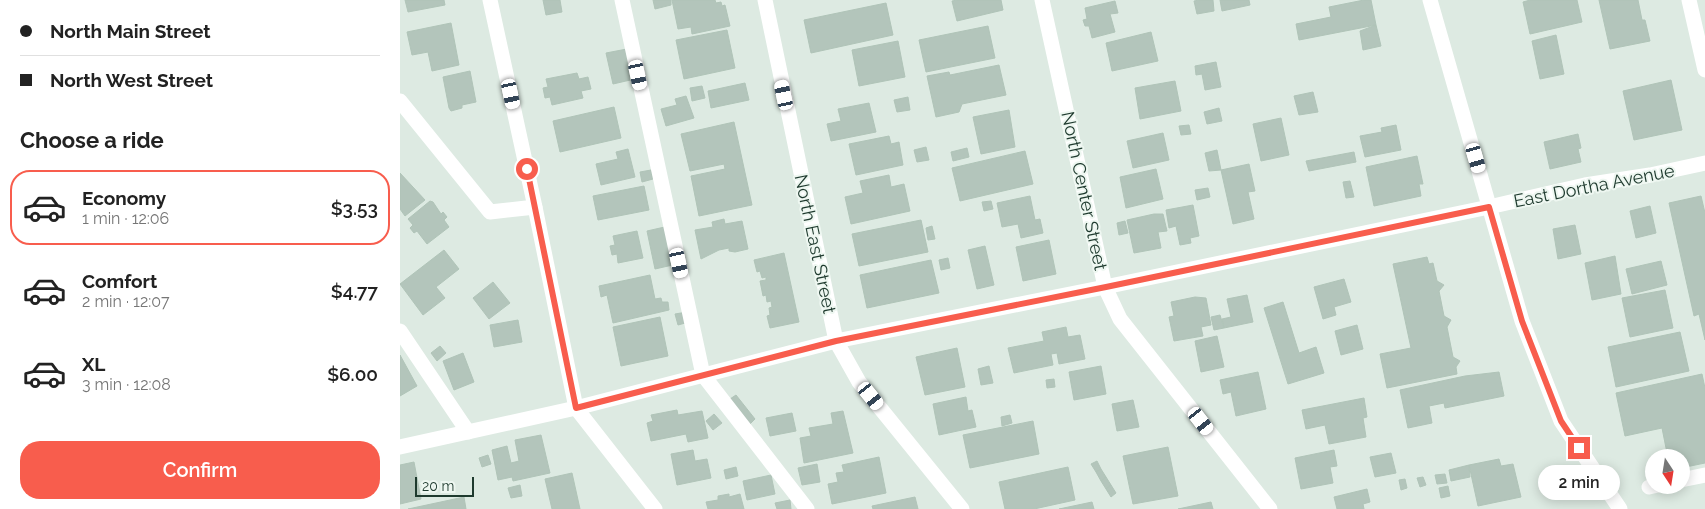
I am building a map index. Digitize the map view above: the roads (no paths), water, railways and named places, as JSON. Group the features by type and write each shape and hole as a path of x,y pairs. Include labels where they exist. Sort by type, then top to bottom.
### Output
{"street":[{"path":"490,0 536,207 576,408 655,509"},
{"path":"622,0 703,375 807,509"},
{"name":"North East Street","path":"764,0 836,341 859,382 962,509"},
{"name":"North Center Street","path":"1042,0 1106,287 1120,319 1270,509"},
{"path":"1430,0 1522,321 1561,421 1620,509"},
{"path":"1689,0 1705,70"},
{"path":"400,101 490,212 536,207"},
{"name":"East Dortha Avenue","path":"400,446 576,408 836,341 1106,287 1489,207 1585,185 1650,175 1705,163"},
{"path":"400,331 468,432"},
{"path":"1690,478 1705,475"}]}
